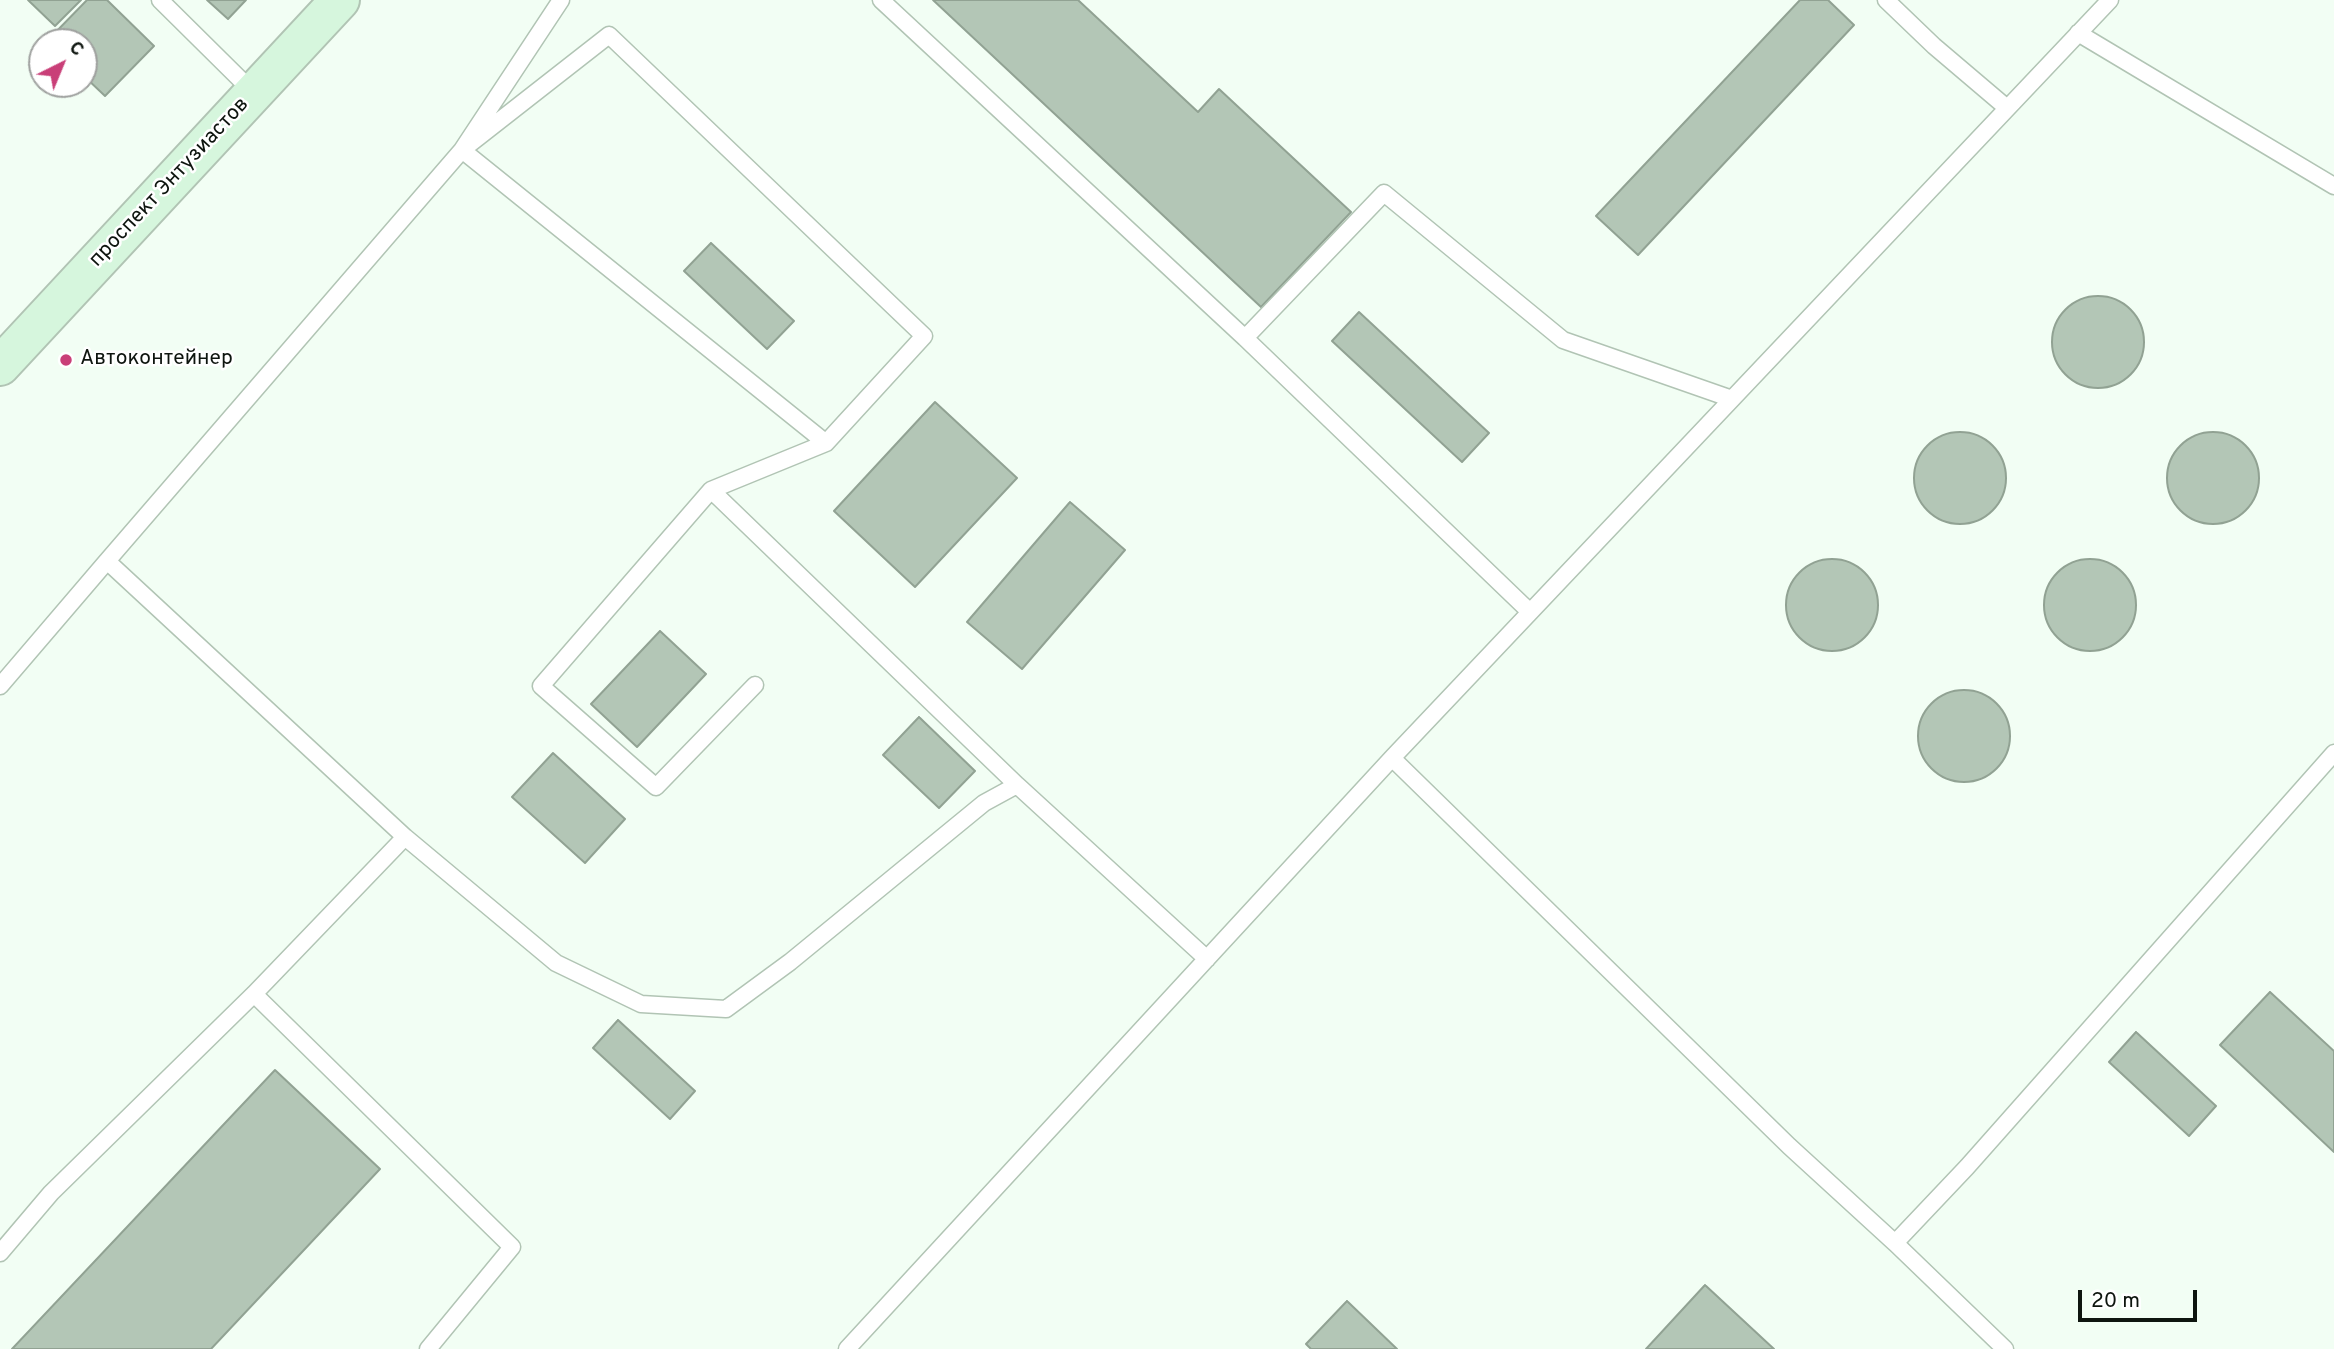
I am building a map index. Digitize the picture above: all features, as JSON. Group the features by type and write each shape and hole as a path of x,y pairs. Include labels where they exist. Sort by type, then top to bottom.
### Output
{"street":[{"name":"проспект Энтузиастов","path":"0,366 340,0"}],"lane":[{"path":"159,0 254,93"},
{"path":"0,686 462,150 561,0"},
{"path":"881,0 1245,338 1530,612"},
{"path":"1886,0 1934,46 2007,108"},
{"path":"847,1349 1392,758 2110,0"},
{"path":"2078,33 2334,186"},
{"path":"462,150 609,35 924,336 826,443 711,490 541,686 656,787 755,685"},
{"path":"462,150 826,443"},
{"path":"1245,338 1384,192 1563,340 1732,398"},
{"path":"711,490 1017,785 1207,959"},
{"path":"107,561 405,838 555,963 641,1004 726,1009 790,962 984,803 1017,785"},
{"path":"1895,1243 1967,1167 2334,753"},
{"path":"1392,758 1789,1146 2005,1349"},
{"path":"0,1253 51,1193 254,994 405,838"},
{"path":"254,994 512,1247 428,1349"}],"building":[{"path":"28,0 81,0 55,26"},
{"path":"87,0 107,0 154,46 105,96 98,89 98,28 60,28"},
{"path":"207,0 246,0 228,19"},
{"path":"933,0 1078,0 1198,112 1219,89 1351,212 1261,307"},
{"path":"1800,0 1828,0 1854,25 1638,255 1596,216"},
{"path":"711,243 794,321 767,349 684,271"},
{"path":"2098,296 2116,299 2131,309 2141,324 2144,342 2141,360 2131,375 2116,385 2098,388 2080,385 2065,375 2055,360 2052,342 2055,324 2065,309 2080,299"},
{"path":"1359,312 1489,433 1462,462 1332,341"},
{"path":"935,402 1017,478 915,587 834,511"},
{"path":"1960,432 1978,435 1993,445 2003,460 2006,478 2003,496 1993,511 1978,521 1960,524 1942,521 1927,511 1917,496 1914,478 1917,460 1927,445 1942,435"},
{"path":"2213,432 2231,435 2246,445 2256,460 2259,478 2256,496 2246,511 2231,521 2213,524 2195,521 2180,511 2170,496 2167,478 2170,460 2180,445 2195,435"},
{"path":"1070,502 1125,550 1022,669 967,622"},
{"path":"1832,559 1850,562 1865,572 1875,587 1878,605 1875,623 1865,638 1850,648 1832,651 1814,648 1799,638 1789,623 1786,605 1789,587 1799,572 1814,562"},
{"path":"2090,559 2108,562 2123,572 2133,587 2136,605 2133,623 2123,638 2108,648 2090,651 2072,648 2057,638 2047,623 2044,605 2047,587 2057,572 2072,562"},
{"path":"660,631 706,674 637,747 591,704"},
{"path":"1964,690 1982,693 1997,703 2007,718 2010,736 2007,754 1997,769 1982,779 1964,782 1946,779 1931,769 1921,754 1918,736 1921,718 1931,703 1946,693"},
{"path":"919,717 975,771 939,808 883,755"},
{"path":"553,753 625,819 585,863 512,797"},
{"path":"2270,992 2334,1051 2334,1152 2220,1045"},
{"path":"618,1020 695,1091 670,1119 593,1048"},
{"path":"2136,1032 2216,1106 2189,1136 2109,1062"},
{"path":"275,1070 380,1169 211,1349 12,1349"},
{"path":"1705,1285 1774,1349 1646,1349"},
{"path":"1347,1301 1397,1349 1311,1349 1306,1344"}],"place":[{"name":"Автоконтейнер","path":"66,360"}]}
